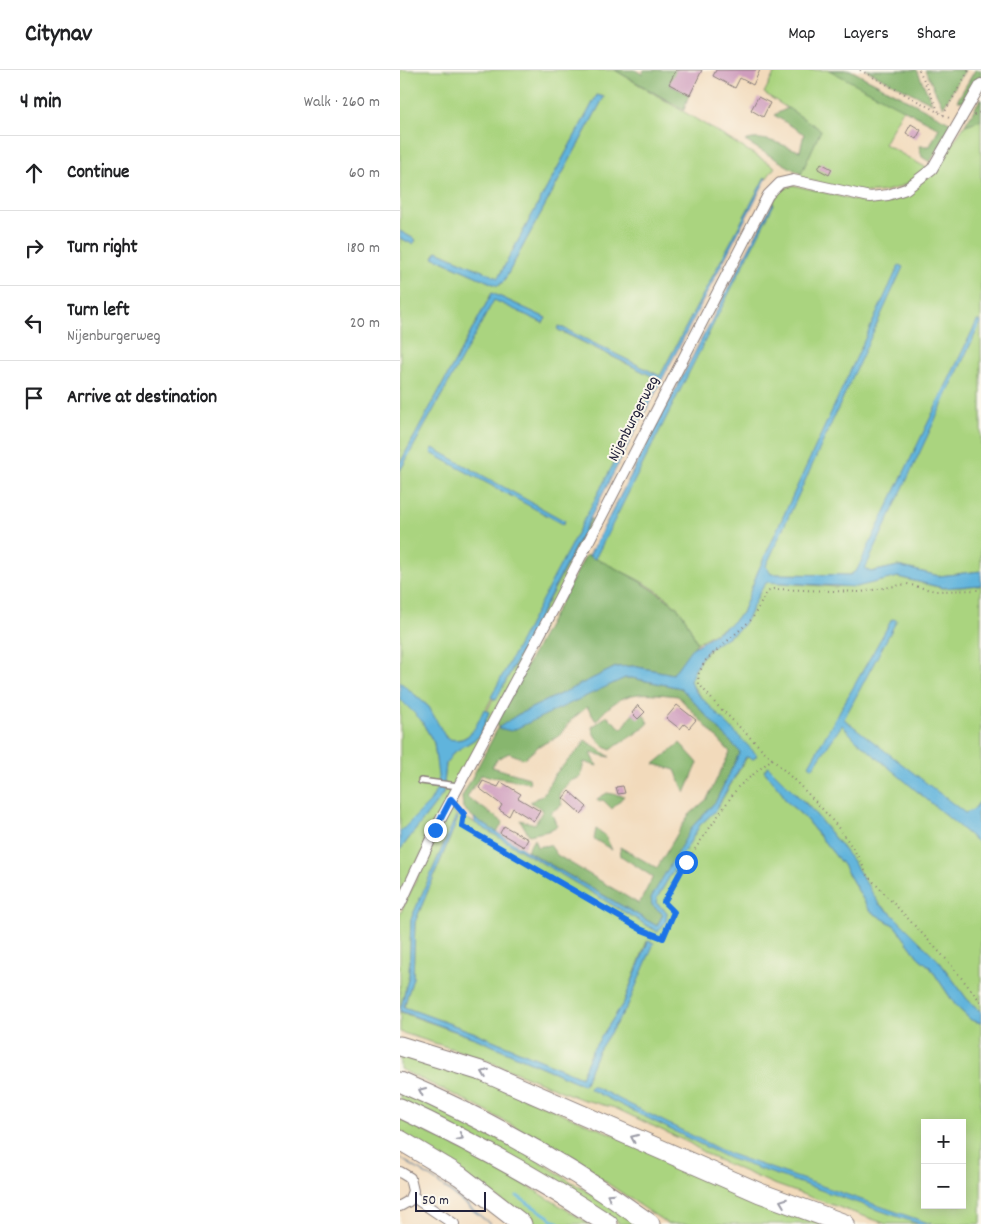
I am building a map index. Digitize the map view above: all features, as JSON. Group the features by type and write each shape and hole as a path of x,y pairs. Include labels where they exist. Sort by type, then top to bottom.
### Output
{"highway":[{"path":"400,1046 484,1072 760,1193 845,1224"},
{"path":"400,1082 461,1110 540,1152 650,1224"},
{"path":"400,1108 476,1145 533,1177 608,1224"},
{"path":"400,1140 468,1182 522,1224"}],"street":[{"name":"Nijenburgerweg","path":"400,905 451,799 553,610 768,195 780,183 793,180 870,196 897,193 914,184 932,169 981,84"},
{"path":"400,1172 406,1175 412,1182 412,1196"},
{"path":"400,1206 412,1196"},
{"path":"412,1196 454,1224"}],"lane":[{"path":"421,781 447,782 458,786"}],"path":[{"path":"860,70 958,122"},
{"path":"919,70 939,112"},
{"path":"943,114 968,70"},
{"path":"981,590 935,591 907,584 860,592 774,589 767,592 752,619 706,661 698,675 700,684 715,703 810,795 859,858 867,875 946,959 981,1002"},
{"path":"451,799 464,814 462,826 642,930 663,938 674,912 664,902 686,862 738,787 772,759"}],"green space":[{"path":"400,70 615,70 775,167 766,179 765,177 660,376 559,326 558,330 658,379 474,732 462,739 451,740 441,733 429,707 400,682 400,471 494,299 543,323 546,318 492,293 400,463 400,238 413,244 416,240 400,231","holes":["597,95 604,97 504,281 498,286 433,257 437,251 498,278"]},
{"path":"615,70 635,70 642,74 644,70 678,70 670,85 689,94 684,110"},
{"path":"776,70 850,70 908,100 884,144 927,168 912,180 896,188 881,192 851,190 799,178 821,130 764,93"},
{"path":"829,70 850,70 953,124 930,162 922,157 919,146 930,146 939,128"},
{"path":"866,70 917,70 932,103"},
{"path":"925,70 965,70 943,107"},
{"path":"975,70 981,70 981,78 968,101 957,101"},
{"path":"981,98 981,120 965,125"},
{"path":"788,108 821,130 801,174 745,141 752,139 766,140 800,151 804,134 774,115"},
{"path":"981,120 981,571 939,576 898,566 871,572 857,570 850,575 770,574 758,571 742,613 730,624 697,643 688,623 673,603 651,587 589,556 779,191 793,185 859,201 888,198 943,158 965,125"},
{"path":"591,519 597,523 400,895 400,850 443,794 446,764 453,753 480,736 489,712 487,711 493,699 496,700"},
{"path":"586,555 608,564 664,597 681,612 697,643 673,674 633,666 616,667 517,715 499,728 625,678 632,678 681,688 740,752 716,801 692,827 652,905 663,914 657,926 527,851 534,839 537,847 550,845 557,855 639,904 653,877 621,856 620,847 657,868 688,816 707,799 730,752 678,696 632,695 614,703 596,721 587,707 571,720 559,736 539,746 524,759 509,753 497,759 492,767 529,778 530,783 481,775 467,797 503,822 497,833 474,818 463,808 462,797 498,728 496,723"},
{"path":"898,577 942,588 981,585 981,1012 967,999 939,961 892,914 879,904 842,847 806,803 764,771 781,791 786,801 804,817 843,865 870,911 895,926 918,957 930,967 956,1006 971,1020 981,1023 981,1224 886,1224 771,1183 711,1157 689,1143 615,1108 581,1099 478,1057 400,1032 400,1012 400,914 450,808 456,815 475,823 658,932 667,912 656,903 657,898 700,825 715,811 747,757 689,681 702,658 709,650 742,626 767,582 836,587","holes":["458,818 415,922 413,978 404,1007 478,1034 581,1077 592,1051 624,1002 647,941 628,1005 597,1053 584,1085 477,1039 400,1012 409,975 411,919"]},
{"path":"400,699 421,720 434,743 440,786 430,802 400,833"},
{"path":"641,712 647,719 648,724 611,750 601,744 592,730 592,727 607,716 622,729 632,715"},
{"path":"585,740 610,757 591,753 597,766 584,762 581,777 570,781 559,794 562,805 551,812 557,826 548,831 529,835 520,820 535,824 543,810 530,802 543,795 555,774 582,746"},
{"path":"680,743 698,763 685,793 675,770 654,764"},
{"path":"607,793 624,796 612,809 603,800 598,801 597,799"},
{"path":"596,829 605,835 612,850 594,839"},
{"path":"400,1051 460,1071 829,1224 668,1224 558,1150 465,1100 400,1069"},
{"path":"400,1089 520,1149 638,1224 620,1224 601,1211 400,1100"},
{"path":"400,1119 493,1165 590,1224 531,1224 510,1206 400,1133"}],"water":[{"path":"597,95 604,97 504,281 498,286 433,257 437,251 498,278"},
{"path":"765,177 766,179 496,700 491,697 658,379 557,329 559,326 660,376"},
{"path":"772,204 774,204 595,559 589,556"},
{"path":"400,231 416,240 413,244 400,238"},
{"path":"899,265 903,267 766,566 771,574 850,575 857,570 977,321 981,322 865,569 871,572 898,566 939,576 981,571 981,585 943,588 898,577 856,587 767,582 742,626 705,653 696,666 690,681 695,691 757,755 754,759 746,757 715,811 700,825 657,898 656,903 667,912 666,921 658,932 475,823 474,818 533,855 657,926 663,914 652,905 651,898 692,827 716,801 740,752 681,688 632,678 625,678 511,731 498,728 517,715 616,667 633,666 673,674 691,649 730,624 742,613 758,571"},
{"path":"492,293 546,318 543,323 494,300 400,471 400,463"},
{"path":"433,448 565,521 563,524 431,453"},
{"path":"892,619 897,620 844,719 965,813 973,810 981,800 981,809 977,813 978,824 981,827 981,845 856,740 842,725 813,768 809,765"},
{"path":"400,682 429,707 446,738 454,740 466,737 475,728 484,709 489,712 480,736 453,753 446,764 443,794 400,850 400,832 430,802 439,785 434,743 421,720 400,699"},
{"path":"768,766 813,811 852,860 879,904 892,914 939,961 967,999 981,1012 981,1023 971,1020 956,1006 930,967 918,957 895,926 870,911 843,865 804,817 786,801 781,791 764,771"},
{"path":"456,816 458,818 415,922 413,978 404,1007 478,1034 581,1077 592,1051 624,1002 648,941 654,943 628,1005 597,1053 584,1085 477,1039 400,1011 409,975 411,919"},
{"path":"591,1085 727,1153 931,1224 919,1224 728,1158 589,1089"},
{"path":"435,1180 458,1197 490,1224"}],"building":[{"path":"676,70 702,70 690,95 669,84"},
{"path":"716,70 760,70 753,85 740,78 735,88 713,76"},
{"path":"758,97 770,103 763,117 751,110"},
{"path":"911,124 921,130 916,139 906,133"},
{"path":"821,163 832,169 829,175 818,169"},
{"path":"638,705 645,712 638,719 632,713"},
{"path":"677,705 696,720 689,728 684,724 680,729 666,718"},
{"path":"483,781 498,787 501,782 521,794 518,798 540,811 534,821 513,808 509,816 499,810 502,805 479,788"},
{"path":"623,786 625,793 618,794 616,787"},
{"path":"569,791 587,807 581,814 563,798"},
{"path":"504,826 528,839 524,847 500,833"}],"waterway":[{"path":"517,1196 560,1224"}],"route":[{"path":"435,830 451,799 464,814 462,826 642,930 663,938 674,912 664,902 686,862"}]}
